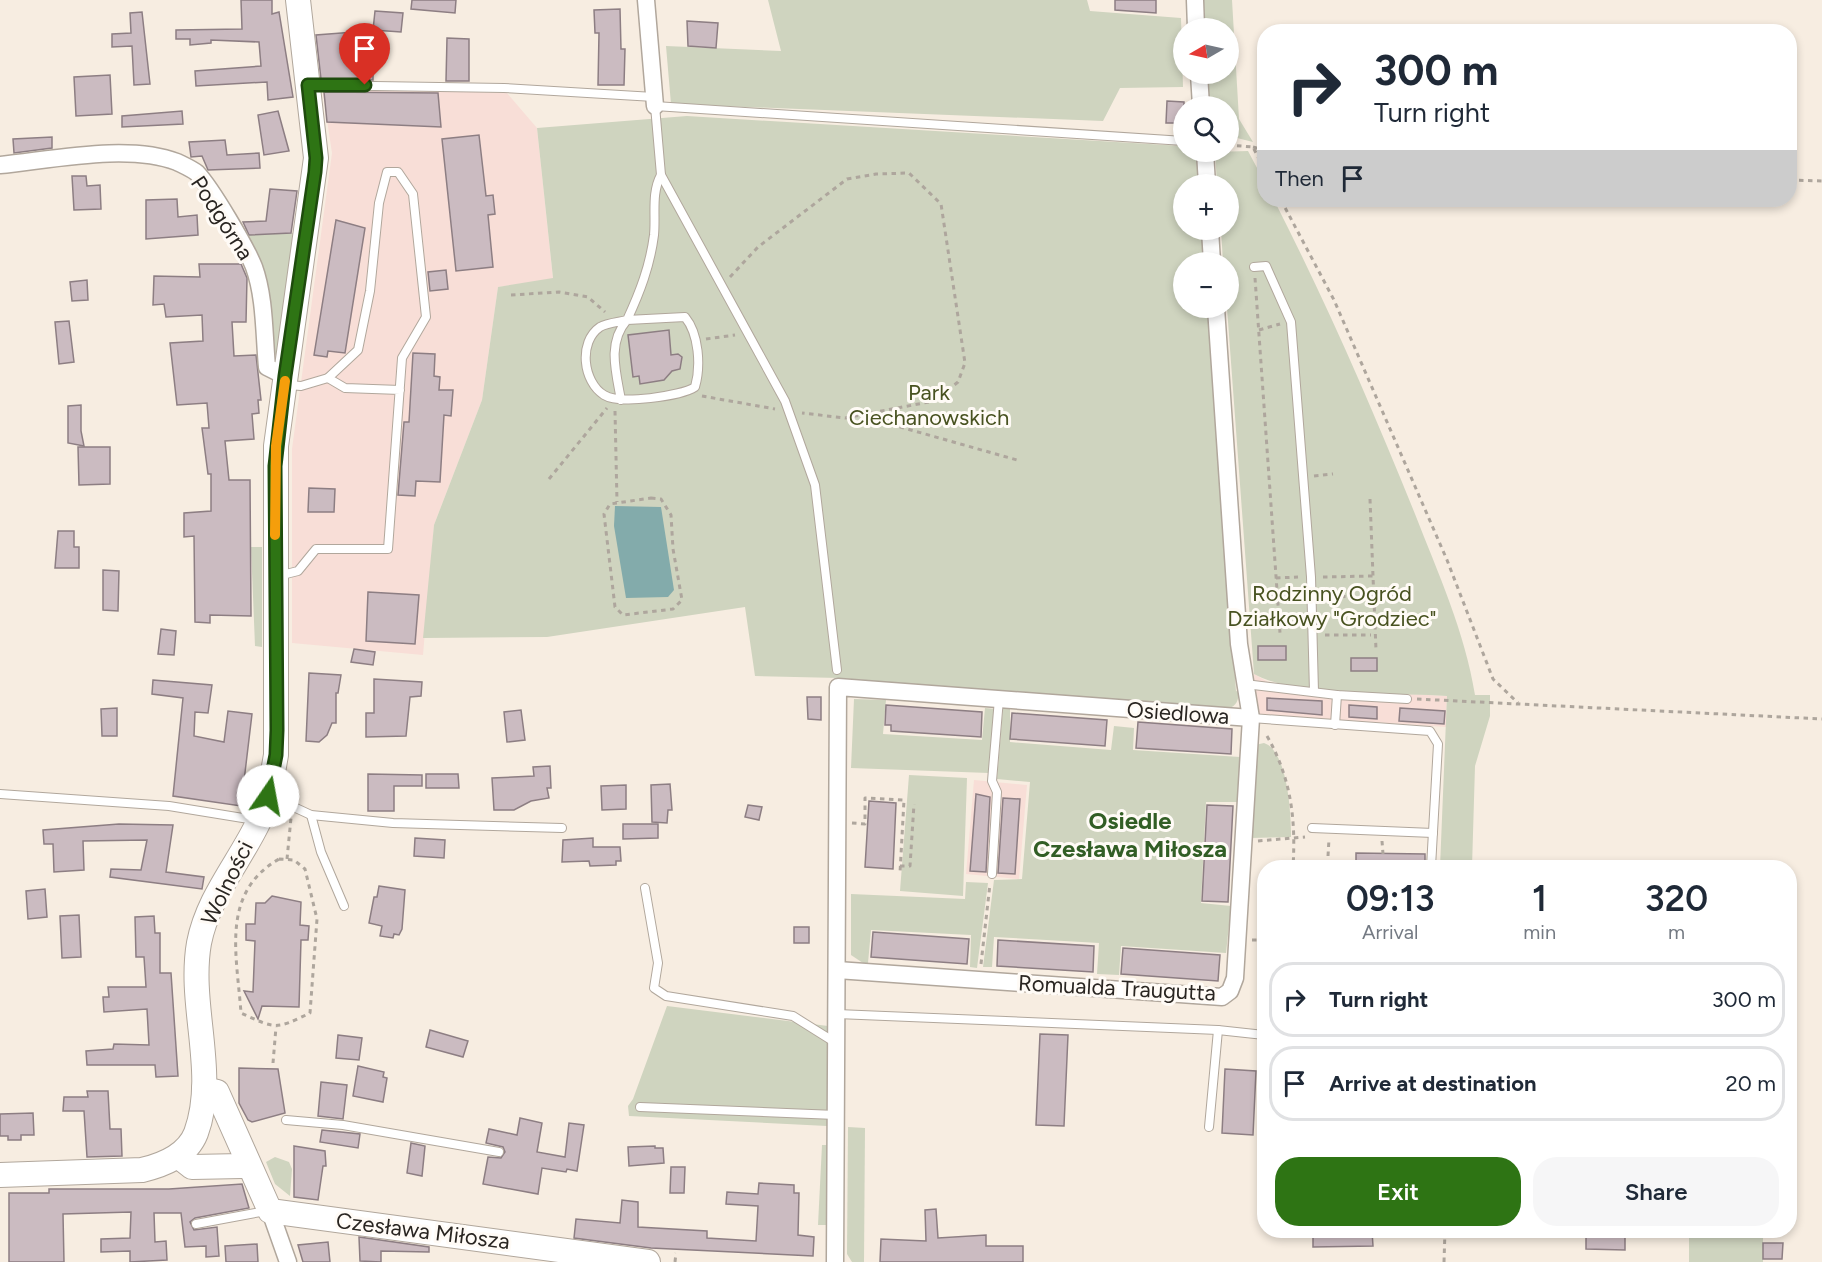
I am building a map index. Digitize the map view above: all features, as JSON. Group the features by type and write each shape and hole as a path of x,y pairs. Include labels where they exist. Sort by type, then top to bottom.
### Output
{"street":[{"name":"Wolności","path":"178,1156 195,1137 203,1113 204,1089 197,988 199,944 206,917 219,889 259,821 276,805 275,466 316,158 298,0"},
{"path":"646,0 654,101"},
{"path":"1195,0 1196,18"},
{"name":"Podgórna","path":"0,165 114,154 147,156 176,162 196,171 210,189 254,267 261,301 267,367 285,380"},
{"name":"Osiedlowa","path":"837,970 838,687 1254,718 1244,684 1217,318"},
{"name":"Romualda Traugutta","path":"837,970 1222,997 1230,991 1235,978 1254,718"},
{"path":"836,1262 837,970"},
{"path":"204,1089 217,1092 270,1211 287,1262"},
{"path":"0,1175 142,1170 163,1165 178,1156 192,1167 242,1166 248,1163"},
{"name":"Czesława Miłosza","path":"270,1211 648,1262"}],"lane":[{"path":"308,85 504,88 1173,140"},
{"path":"654,101 661,175 790,411 815,485 837,670"},
{"path":"275,576 298,571 316,549 388,549 402,358 426,317 413,194 398,172 387,172 379,203 370,291 358,350 328,378 301,386 285,380"},
{"path":"618,399 614,350 617,332 627,320 649,264 654,233 656,184 661,175"},
{"path":"1254,267 1266,266 1291,322 1311,578 1314,692"},
{"path":"685,318 693,327 695,340 699,375 695,387 685,393 618,399 605,396 592,383 585,358 588,339 601,326 627,320 685,318"},
{"path":"328,378 345,388 400,390"},
{"path":"1244,684 1337,695 1407,699"},
{"path":"1335,724 1337,695"},
{"path":"992,874 997,792 992,781 999,699"},
{"path":"1254,718 1430,731 1438,744 1431,860"},
{"path":"0,794 169,806 259,821"},
{"path":"276,805 287,802 311,815 393,823 561,828"},
{"path":"311,815 321,852 344,906"},
{"path":"1312,828 1433,833"},
{"path":"645,888 658,963 654,988 666,996 794,1016 837,1044"},
{"path":"837,1014 1218,1030 1257,1034"},
{"path":"1209,1127 1218,1030"},
{"path":"640,1107 836,1115"},
{"path":"286,1120 354,1126 499,1152"},
{"path":"196,1224 270,1211"}],"path":[{"path":"1239,146 1257,148"},
{"path":"1253,147 1257,155"},
{"path":"685,393 845,418 934,401 958,382 965,363 941,204 909,173 876,174 847,179 758,247 722,284"},
{"path":"1797,180 1822,181"},
{"path":"1285,207 1334,300 1447,560 1493,679 1518,703"},
{"path":"1254,267 1280,633"},
{"path":"511,295 559,292 588,297 604,311 627,320"},
{"path":"1259,330 1291,322"},
{"path":"695,340 748,333"},
{"path":"549,479 618,399"},
{"path":"618,399 618,502"},
{"path":"863,416 1017,460"},
{"path":"1303,478 1333,474"},
{"path":"661,499 671,515 673,549 682,600 673,609 623,615 615,607 604,514 610,504 618,502 661,499"},
{"path":"1370,499 1376,650"},
{"path":"1276,578 1373,576"},
{"path":"1312,597 1374,596"},
{"path":"1314,634 1371,635"},
{"path":"1407,699 1822,719"},
{"path":"1254,718 1281,760 1294,821 1293,860"},
{"path":"847,823 865,824 865,798 904,800 900,873"},
{"path":"900,866 910,867 914,804"},
{"path":"276,805 291,815 287,859"},
{"path":"1328,856 1329,837"},
{"path":"1382,838 1383,854"},
{"path":"1258,841 1270,842"},
{"path":"279,859 287,859 294,860 305,869 317,919 310,1013 281,1027 276,1027 241,1013 236,929 239,904 249,884 264,868 279,859"},
{"path":"980,972 992,874"},
{"path":"273,1063 276,1027"},
{"path":"1444,1262 1445,1238"},
{"path":"675,1262 676,1253"}],"shaded area":[{"path":"322,87 507,93 537,128 553,279 498,287 482,400 434,525 423,655 292,643 292,449 332,153"},
{"path":"1254,674 1268,682 1307,689 1447,696 1446,727 1256,714"},
{"path":"974,780 1027,785 1019,879 966,874"}],"green space":[{"path":"768,0 1087,0 1090,11 1181,18 1173,18 1173,84 1183,84 1183,87 1120,88 1103,121 671,104 666,46 781,51"},
{"path":"1201,0 1232,0 1233,18 1202,18"},
{"path":"1206,84 1237,84 1238,96 1206,96"},
{"name":"Park Ciechanowskich","path":"687,116 1173,145 1173,162 1197,162 1197,174 1173,174 1173,240 1203,240 1203,252 1173,252 1173,318 1208,318 1236,691 1239,692 1235,704 1228,709 839,678 755,676 745,607 547,637 423,638 434,525 482,400 498,287 553,278 537,128"},
{"path":"1239,119 1253,142 1239,138"},
{"name":"Rodzinny Ogród Działkowy \"Grodziec\"","path":"1239,151 1248,151 1257,168 1257,207 1278,207 1293,238 1348,355 1415,514 1465,648 1475,695 1490,695 1490,716 1475,766 1472,860 1440,860 1447,696 1320,690 1294,687 1254,674 1228,318 1239,318 1239,252 1222,252 1222,240 1239,240 1239,174 1216,174 1216,162 1239,162"},
{"path":"293,233 277,355 273,354 245,235"},
{"path":"251,547 262,547 262,647 255,646"},
{"path":"854,699 886,700 883,734 982,740 985,708 996,709 989,773 851,768"},
{"path":"1003,708 1010,708 1010,742 1111,750 1114,726 1134,728 1133,750 1240,757 1238,802 1206,802 1201,903 1231,906 1226,953 1121,946 1119,975 1097,974 1099,943 994,937 992,967 983,967 994,880 1022,879 1030,782 997,779"},
{"path":"1264,743 1272,748 1283,770 1289,800 1291,837 1250,838 1255,745"},
{"path":"909,775 967,778 963,896 900,891"},
{"path":"966,882 988,883 977,968 970,967 971,935 871,930 868,963 863,963 851,955 851,894 965,899"},
{"path":"667,1006 828,1026 827,1126 629,1116 628,1106 633,1099"},
{"path":"848,1127 865,1128 864,1262 852,1262 847,1254"},
{"path":"822,1145 829,1145 827,1225 818,1225"},
{"path":"275,1157 289,1162 292,1169 290,1196 275,1184 266,1162"},
{"path":"1689,1238 1763,1238 1763,1262 1689,1262"}],"water":[{"path":"615,506 661,507 674,590 668,597 626,598 614,526"}],"building":[{"path":"241,0 272,0 272,14 279,12 293,97 268,100 267,82 196,86 195,71 261,66 259,42 211,40 211,43 190,45 190,39 176,39 176,30 242,29"},
{"path":"412,0 456,0 455,13 411,9"},
{"path":"1115,0 1156,0 1156,13 1115,10"},
{"path":"620,9 621,49 625,49 624,85 598,85 599,33 595,33 594,10"},
{"path":"375,11 403,13 401,32 373,30"},
{"path":"142,12 150,84 134,85 132,46 112,47 112,34 131,33 130,13"},
{"path":"687,21 718,23 716,48 688,46"},
{"path":"354,32 352,71 373,72 373,80 321,79 316,35"},
{"path":"447,38 469,39 469,81 446,81"},
{"path":"110,75 112,114 76,116 74,77"},
{"path":"324,92 438,93 441,127 327,122"},
{"path":"1167,101 1173,101 1173,123 1166,123"},
{"path":"182,111 183,124 122,127 122,116"},
{"path":"278,111 289,151 264,155 258,115"},
{"path":"479,135 486,196 493,195 495,214 488,215 493,267 456,271 442,139"},
{"path":"52,137 52,148 14,153 13,139"},
{"path":"225,140 227,155 259,153 260,168 208,170 202,156 191,157 189,142"},
{"path":"72,176 86,176 87,186 100,185 101,209 74,210"},
{"path":"270,189 297,191 291,233 249,235 243,222 266,221"},
{"path":"177,199 178,217 197,215 198,235 146,239 146,200"},
{"path":"336,220 365,228 345,353 328,351 327,357 314,355"},
{"path":"199,264 241,264 247,278 246,322 232,322 234,356 256,355 261,400 258,400 259,413 252,414 254,439 225,441 229,480 250,480 251,616 210,615 210,623 195,622 194,536 184,537 184,513 211,511 211,474 208,474 202,428 209,428 207,403 177,405 170,343 203,341 202,315 166,317 164,304 153,305 154,276 200,277"},
{"path":"446,270 448,289 430,291 428,272"},
{"path":"87,280 88,300 72,301 70,282"},
{"path":"69,321 74,362 59,364 55,322"},
{"path":"669,330 671,355 678,354 682,357 680,369 672,371 664,380 640,384 639,376 633,377 628,335"},
{"path":"413,353 435,354 434,376 440,377 439,390 453,390 451,416 444,415 440,482 416,481 415,496 398,495 404,422 409,422"},
{"path":"81,405 81,431 84,446 68,443 68,406"},
{"path":"78,447 110,447 110,484 79,485"},
{"path":"309,488 335,489 334,512 308,512"},
{"path":"58,531 74,531 74,547 79,547 79,568 55,568"},
{"path":"103,570 119,571 118,611 103,610"},
{"path":"368,592 419,595 415,644 366,641"},
{"path":"161,629 176,631 174,655 158,654"},
{"path":"1258,646 1286,646 1286,660 1258,660"},
{"path":"354,649 375,652 373,665 351,662"},
{"path":"1351,658 1377,658 1377,671 1351,671"},
{"path":"309,673 341,675 338,693 336,693 336,723 332,723 327,735 319,742 306,741"},
{"path":"374,679 422,682 421,696 410,697 406,736 366,737 366,713 374,713"},
{"path":"153,680 212,685 208,713 195,712 194,736 224,742 228,711 252,714 241,806 173,796 183,698 152,694"},
{"path":"807,697 821,697 821,720 808,719"},
{"path":"1267,698 1322,701 1322,715 1267,710"},
{"path":"886,705 982,712 981,737 891,731 891,725 885,725"},
{"path":"1349,705 1377,707 1377,719 1349,717"},
{"path":"117,708 117,736 102,736 101,709"},
{"path":"1400,708 1445,711 1444,724 1399,721"},
{"path":"521,710 525,740 507,742 504,712"},
{"path":"1012,713 1107,720 1105,746 1010,739"},
{"path":"1138,722 1232,729 1231,754 1136,748"},
{"path":"550,766 551,788 547,788 549,798 531,801 514,810 494,810 492,778 534,776 533,767"},
{"path":"368,774 422,775 422,786 394,786 394,811 368,811"},
{"path":"426,774 458,774 459,788 426,788"},
{"path":"670,784 672,810 668,810 667,823 652,822 651,785"},
{"path":"626,785 626,809 602,810 601,786"},
{"path":"976,794 990,797 986,872 970,871"},
{"path":"1003,798 1020,799 1015,874 998,873"},
{"path":"869,801 896,803 893,869 865,867"},
{"path":"748,805 762,807 759,820 745,817"},
{"path":"1207,805 1233,806 1228,902 1202,901"},
{"path":"119,824 173,825 166,872 204,877 202,889 110,877 111,869 141,870 147,840 83,841 84,870 54,872 53,844 44,844 43,830"},
{"path":"623,824 658,824 658,838 623,839"},
{"path":"415,838 445,840 444,858 414,856"},
{"path":"593,838 593,847 620,847 621,861 616,861 616,865 590,866 589,861 562,862 563,840"},
{"path":"1356,853 1425,854 1425,860 1356,860"},
{"path":"379,886 405,890 402,929 399,935 394,934 393,938 380,936 382,926 369,923 374,897 377,897"},
{"path":"45,889 47,917 28,919 26,891"},
{"path":"272,896 301,902 300,925 309,926 308,940 301,940 299,1007 262,1006 258,1019 244,991 253,992 255,941 246,940 246,924 255,924 256,903 265,903"},
{"path":"79,915 81,957 62,958 60,916"},
{"path":"154,916 155,933 160,933 160,973 171,973 178,1076 156,1077 155,1065 87,1065 86,1051 113,1049 114,1044 149,1045 147,1009 104,1012 103,997 109,997 108,987 146,987 144,957 136,957 135,917"},
{"path":"794,927 809,927 809,943 794,943"},
{"path":"873,932 969,939 967,964 871,957"},
{"path":"998,940 1094,946 1093,972 997,966"},
{"path":"1123,948 1220,955 1218,981 1121,974"},
{"path":"430,1030 468,1041 463,1057 426,1047"},
{"path":"1040,1034 1068,1035 1064,1126 1036,1125"},
{"path":"338,1035 362,1038 359,1060 336,1058"},
{"path":"358,1066 384,1072 383,1077 387,1078 383,1102 353,1096"},
{"path":"239,1068 278,1069 285,1113 252,1122 248,1120 239,1103"},
{"path":"1225,1069 1256,1071 1253,1135 1222,1133"},
{"path":"321,1082 347,1085 343,1119 318,1116"},
{"path":"87,1091 108,1091 110,1129 121,1129 122,1156 87,1157 84,1111 63,1111 64,1097 88,1097"},
{"path":"33,1113 34,1135 21,1135 21,1140 8,1140 8,1136 0,1136 0,1114"},
{"path":"520,1118 542,1123 537,1152 565,1157 569,1123 584,1125 577,1171 567,1169 566,1172 542,1168 538,1194 483,1184 488,1157 501,1158 505,1152 503,1147 486,1143 489,1129 517,1135"},
{"path":"322,1130 360,1134 358,1148 320,1142"},
{"path":"411,1143 425,1146 422,1176 407,1173"},
{"path":"294,1146 325,1151 326,1166 323,1166 318,1200 294,1197"},
{"path":"655,1146 655,1148 663,1148 664,1163 629,1166 628,1147"},
{"path":"671,1167 685,1167 684,1193 670,1193"},
{"path":"759,1183 794,1185 794,1193 799,1193 798,1235 814,1237 813,1256 651,1248 574,1238 576,1219 620,1223 622,1200 638,1202 638,1227 707,1231 707,1238 756,1241 758,1206 726,1204 727,1192 758,1194"},
{"path":"242,1184 249,1208 195,1218 190,1222 194,1230 217,1227 219,1256 206,1257 206,1246 185,1247 181,1213 154,1213 155,1242 166,1241 167,1260 130,1262 130,1251 101,1252 101,1239 130,1238 131,1212 63,1214 64,1262 9,1262 9,1193 49,1193 49,1189 169,1189"},
{"path":"936,1209 938,1238 986,1235 986,1246 1023,1246 1023,1262 880,1262 881,1239 926,1241 925,1210"},
{"path":"359,1237 429,1247 429,1252 381,1251 381,1262 360,1261"},
{"path":"1313,1238 1372,1238 1373,1246 1313,1247"},
{"path":"1586,1238 1625,1238 1625,1250 1586,1249"},
{"path":"328,1242 330,1262 303,1262 298,1245"},
{"path":"1763,1243 1783,1243 1782,1259 1763,1259"},
{"path":"257,1244 258,1262 226,1262 225,1246"}],"slow traffic":[{"path":"275,535 276,446 285,381"}],"district":[{"name":"Osiedle Czesława Miłosza","path":"1130,834"}],"route":[{"path":"268,796 276,755 277,730 274,486 276,446 316,158 308,85 365,85"}]}
